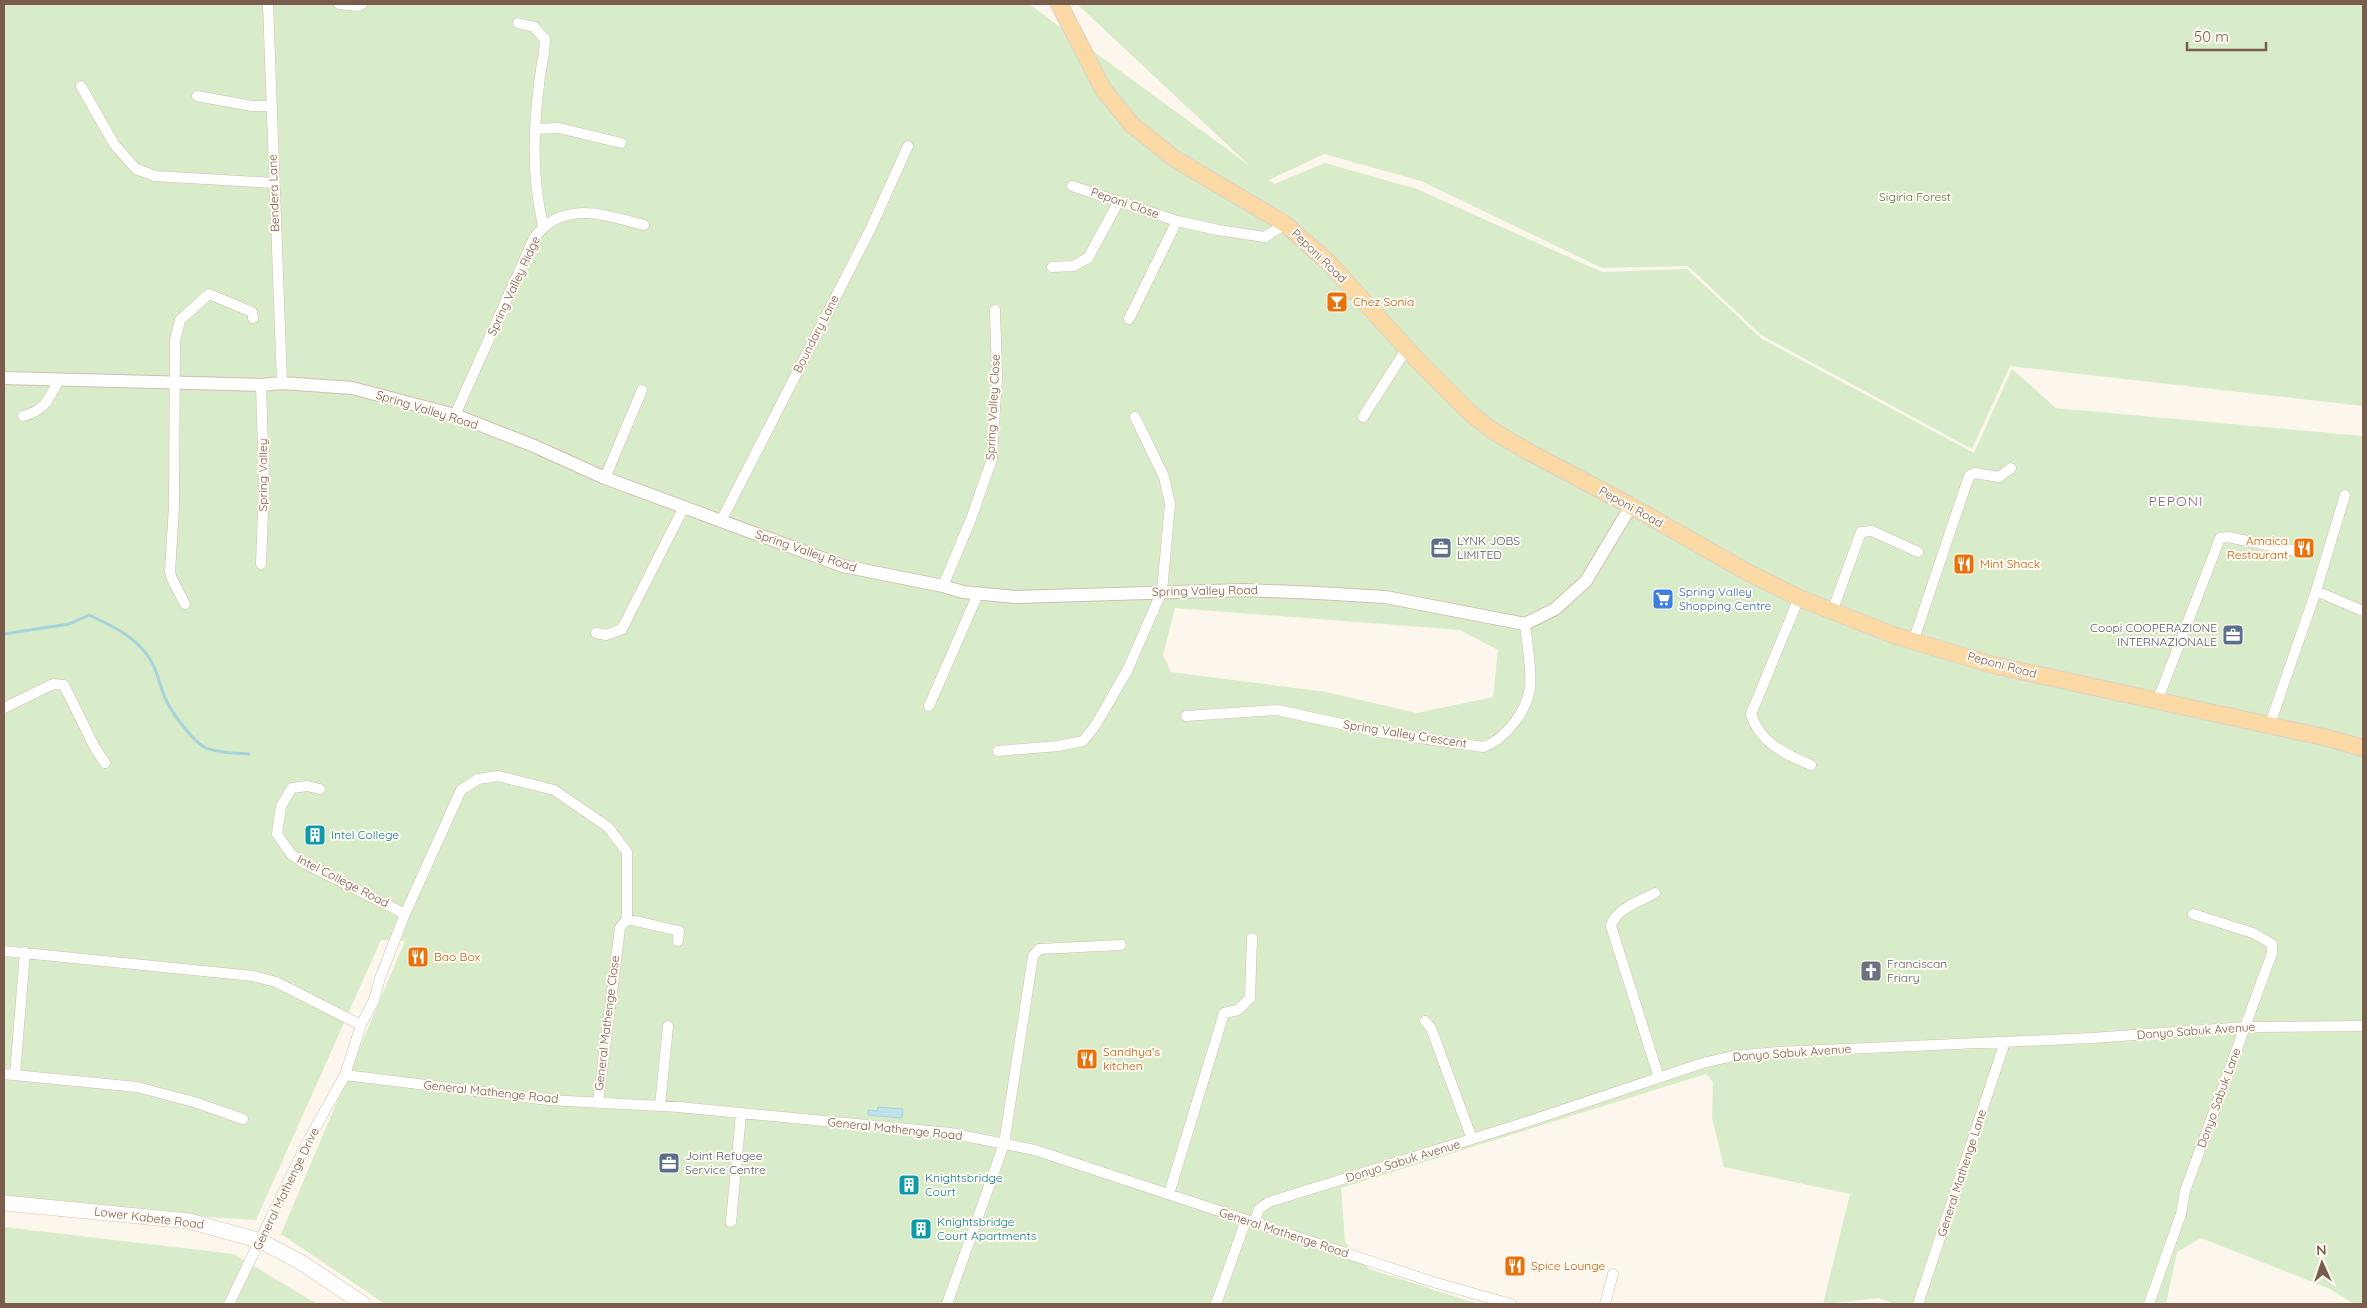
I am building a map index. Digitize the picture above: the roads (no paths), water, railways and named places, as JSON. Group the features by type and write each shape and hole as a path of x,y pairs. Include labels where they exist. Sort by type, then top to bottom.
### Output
{"main road":[{"name":"Peponi Road","path":"1059,4 1103,89 1132,125 1175,159 1285,224 1329,263 1470,413 1493,431 1747,572 1832,612 1913,642 1993,665 2269,727 2328,738 2363,748"},
{"name":"Lower Kabete Road","path":"4,1203 42,1205 189,1221 261,1241 302,1263 363,1304"}],"street":[{"name":"Bendera Lane","path":"268,4 270,106 282,383"},
{"path":"340,4 358,6 362,4"},
{"path":"518,23 534,26 545,39 538,85 534,151 536,196 543,225"},
{"path":"81,86 114,144 136,169 155,176 274,183"},
{"path":"198,96 252,106 270,106"},
{"path":"536,129 559,128 621,143"},
{"name":"Boundary Lane","path":"721,521 870,230 908,146"},
{"name":"Peponi Close","path":"1072,186 1177,221 1218,230 1264,236 1285,224"},
{"path":"1052,267 1073,266 1088,258 1119,201"},
{"name":"Spring Valley Ridge","path":"455,415 534,238 543,225 568,215 594,212 644,225"},
{"name":"Peponi Close","path":"1129,319 1177,221"},
{"path":"185,604 170,572 174,506 175,340 180,320 209,294 252,312 253,318"},
{"name":"Spring Valley Close","path":"943,586 971,519 992,459 997,378 995,310"},
{"path":"1363,417 1407,348"},
{"name":"Spring Valley Road","path":"4,378 58,381 174,381 261,385 282,383 352,388 455,415 534,446 604,478 843,566 943,586 963,592 1015,596 1244,590 1385,597 1525,624"},
{"path":"23,416 36,412 47,403 58,381"},
{"name":"Spring Valley","path":"261,385 264,483 261,564"},
{"path":"604,478 642,390"},
{"path":"998,750 1050,747 1083,740 1095,726 1127,671 1162,591 1170,504 1164,478 1134,417"},
{"path":"1913,642 1969,476 1975,473 1999,477 2011,468"},
{"path":"2269,727 2316,591 2346,495"},
{"path":"1525,624 1555,609 1586,581 1631,506"},
{"path":"596,633 606,635 622,629 684,507"},
{"path":"1832,612 1861,532 1872,532 1918,552"},
{"path":"2157,702 2220,538 2228,537 2302,552"},
{"path":"2316,591 2363,611"},
{"path":"929,706 978,594"},
{"path":"1799,598 1752,714 1754,722 1770,743 1789,756 1811,765"},
{"name":"Spring Valley Crescent","path":"1186,716 1277,710 1378,732 1483,746 1492,744 1501,737 1517,718 1530,688 1525,624"},
{"path":"4,708 53,684 64,685 95,748 105,763"},
{"name":"General Mathenge Drive","path":"229,1304 308,1141 345,1075 362,1025 374,1000 380,978 405,914 461,790 478,779 498,776 554,790 581,807 614,834 627,852 627,919"},
{"name":"Intel College Road","path":"320,789 307,786 292,788 281,806 277,834 286,848 302,862 405,914"},
{"path":"1655,893 1618,913 1612,919 1610,926 1659,1078"},
{"name":"Donyo Sabuk Lane","path":"2149,1304 2182,1214 2185,1191 2272,953 2272,944 2253,933 2193,914"},
{"path":"627,919 679,931 678,941"},
{"name":"General Mathenge Close","path":"598,1103 617,943 620,928 627,919"},
{"path":"1169,1194 1224,1013 1238,1010 1250,998 1252,938"},
{"path":"947,1304 1004,1144 1033,956 1038,949 1121,945"},
{"path":"4,950 253,976 276,982 362,1025"},
{"path":"15,1075 25,952"},
{"path":"1425,1021 1431,1028 1472,1140"},
{"path":"660,1106 668,1026"},
{"name":"Donyo Sabuk Avenue","path":"1216,1304 1250,1221 1259,1209 1269,1202 1472,1140 1703,1063 1733,1056 1778,1052 2092,1038 2246,1027 2363,1026"},
{"name":"General Mathenge Lane","path":"1918,1304 2005,1042"},
{"path":"4,1074 137,1087 194,1102 243,1119"},
{"name":"General Mathenge Road","path":"345,1075 548,1100 660,1106 950,1133 1035,1150 1433,1282 1511,1304"},
{"path":"731,1222 742,1114"},
{"path":"1605,1304 1613,1274"}],"water":[{"path":"878,1107 903,1109 902,1118 868,1115 868,1110 877,1111"}],"waterway":[{"path":"4,634 69,624 89,615 106,623 129,637 148,656 170,707 199,744 214,750 249,754"}],"place":[{"name":"Chez Sonia","path":"1337,302"},
{"name":"LYNK JOBS LIMITED","path":"1441,548"},
{"name":"Amaica Restaurant","path":"2304,548"},
{"name":"Mint Shack","path":"1964,564"},
{"name":"Spring Valley Shopping Centre","path":"1663,599"},
{"name":"Coopi COOPERAZIONE INTERNAZIONALE","path":"2233,635"},
{"name":"Intel College","path":"315,835"},
{"name":"Bao Box","path":"418,957"},
{"name":"Franciscan Friary","path":"1871,971"},
{"name":"Sandhya’s kitchen","path":"1087,1059"},
{"name":"Joint Refugee Service Centre","path":"669,1163"},
{"name":"Knightsbridge Court","path":"909,1185"},
{"name":"Knightsbridge Court Apartments","path":"921,1229"},
{"name":"Spice Lounge","path":"1515,1266"}],"district":[{"name":"PEPONI","path":"2176,501"}],"park label":[{"name":"Sigiria Forest","path":"1915,197"}]}
